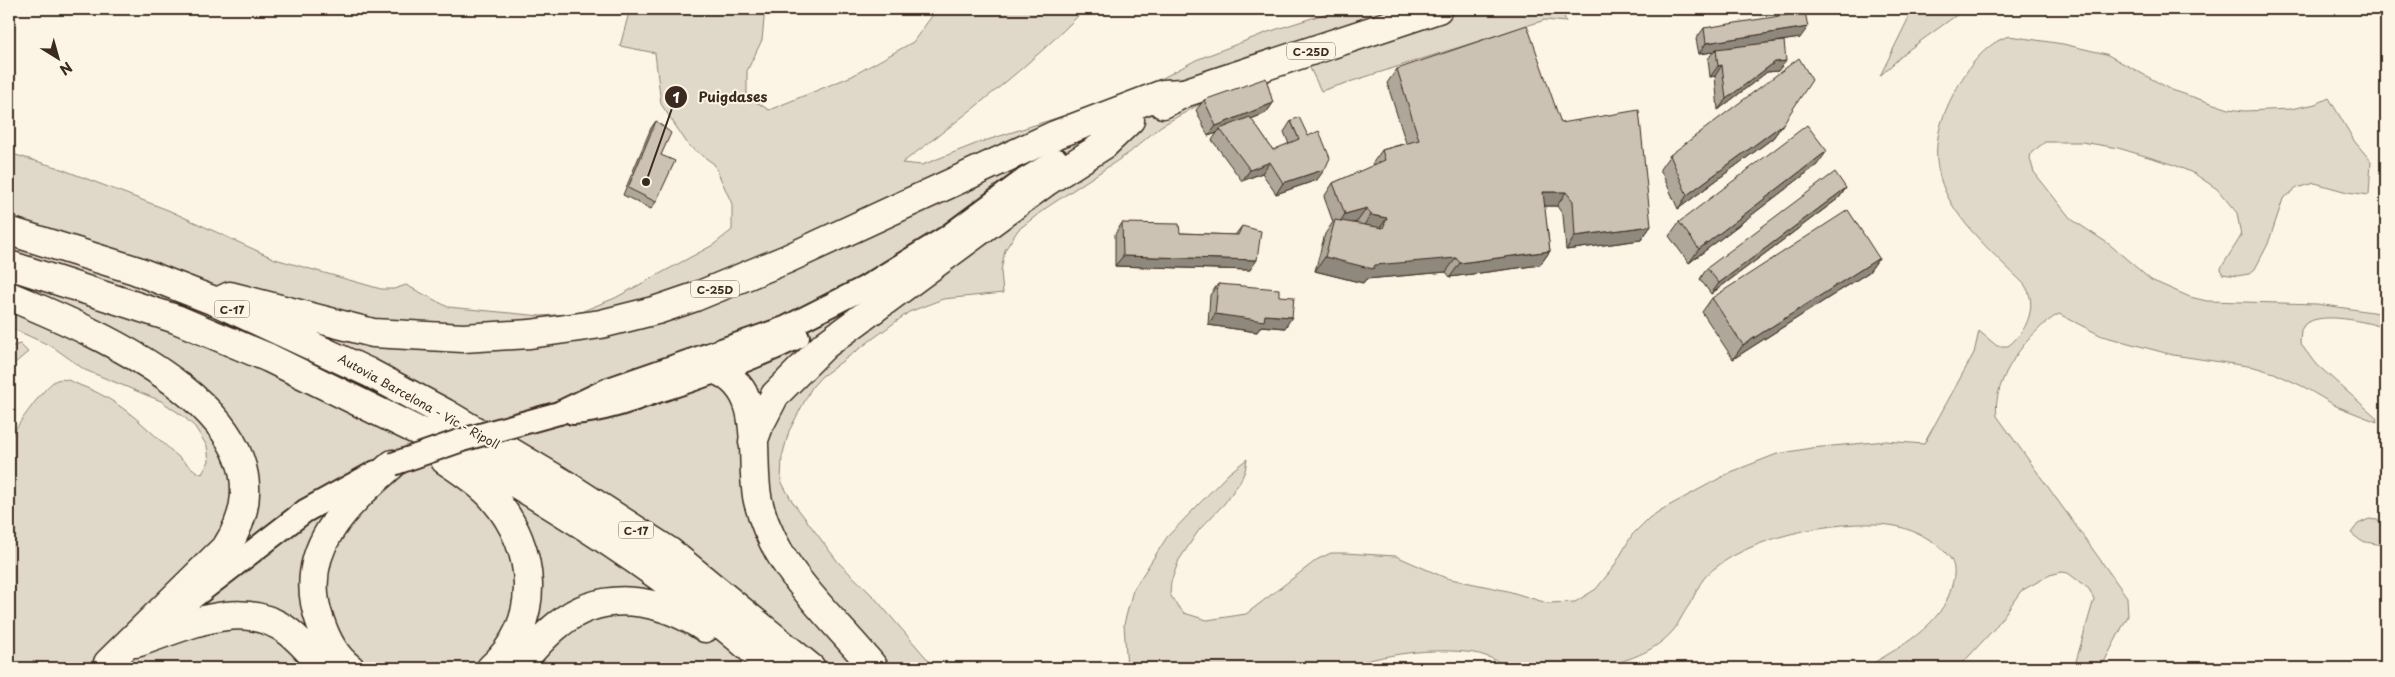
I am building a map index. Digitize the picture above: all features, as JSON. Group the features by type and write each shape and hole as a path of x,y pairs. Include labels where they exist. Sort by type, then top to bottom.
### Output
{"main road":[{"name":"C-25D","path":"1130,120 1184,93 1438,9"},
{"name":"C-25D","path":"217,302 230,296 373,333 429,337 463,338 530,334 601,324 657,310 695,297 787,260 1055,134 1163,94 1184,93"},
{"path":"753,442 775,395 825,345 1046,182 1104,145 1130,120"},
{"name":"Autovia Barcelona - Vic - Ripoll","path":"9,231 136,270 217,302 368,372 445,413 564,483 670,552 811,668"},
{"name":"Autovia Barcelona - Vic - Ripoll","path":"9,265 176,319 270,358 418,431 441,439 577,519 670,584 767,664"},
{"path":"9,296 85,328 162,375 192,397 221,426 238,454 243,469 245,500 242,516 236,532 227,546 104,666"},
{"path":"718,371 736,382 746,395 752,412 753,462 758,500 763,518 778,551 798,581 874,668"},
{"path":"418,431 423,443 492,496 505,512 525,556 529,584 523,624 512,644 491,668"},
{"path":"350,668 333,650 323,632 316,612 313,576 318,555 327,534 341,514 361,492 393,464"},
{"path":"516,668 547,634 570,616 596,604 623,600 652,604 678,613 732,646 767,664"},
{"path":"136,643 209,618 240,614 268,620 289,632 324,668"}],"street":[{"path":"104,666 136,643 232,565 305,511 363,478 393,464 462,440 566,410 609,389 785,328 864,288 947,237 1024,180 1092,138 1130,120"},
{"path":"566,410 593,412 718,371 778,347 850,310 930,256 947,237"}],"shaded area":[{"path":"630,9 765,9 762,40 747,71 747,96 769,110 852,76 913,42 937,9 1085,9 1020,70 902,163 922,165 978,143 1148,86 1196,60 1268,32 1340,9 1562,9 1566,22 1545,20 1321,91 1309,66 1220,93 1161,126 1129,153 1046,208 1018,230 1005,250 1001,271 1003,293 943,299 909,312 821,377 812,387 789,431 782,457 781,481 792,501 838,562 874,597 935,668 9,668 9,439 45,389 57,380 64,379 73,382 99,394 129,413 197,472 202,474 209,461 207,446 195,427 161,401 85,370 53,347 9,327 9,153 56,167 168,210 275,259 381,289 394,289 406,285 448,307 541,316 578,313 615,298 713,245 732,230 732,204 714,164 689,146 661,104 655,53 620,46"},
{"path":"1913,9 1965,9 1907,51 1880,76"},
{"path":"2009,36 2063,44 2106,54 2172,90 2229,109 2244,111 2290,109 2316,104 2329,98 2355,142 2371,161 2369,195 2347,192 2315,183 2297,188 2283,199 2268,244 2255,269 2249,274 2237,276 2222,274 2221,268 2241,236 2237,213 2217,189 2195,174 2172,164 2118,148 2082,142 2045,142 2031,153 2030,159 2034,172 2071,219 2109,244 2151,280 2190,297 2207,301 2317,304 2386,314 2386,328 2345,319 2322,318 2305,324 2301,330 2300,343 2314,362 2376,417 2377,422 2336,406 2304,387 2274,373 2254,367 2173,355 2102,336 2059,314 2047,322 2025,344 2006,373 2000,388 1997,416 2127,597 2128,616 2101,668 2074,668 2094,599 2089,589 2068,573 2062,572 2050,575 2021,591 1994,629 1958,668 1865,668 1905,644 1929,624 1947,600 1954,575 1952,563 1948,555 1939,546 1926,538 1896,526 1867,524 1818,528 1766,541 1742,551 1722,563 1705,577 1676,627 1661,642 1634,657 1604,666 1574,669 1525,669 1511,667 1480,654 1458,651 1425,651 1374,659 1343,668 1127,668 1124,624 1133,590 1167,537 1228,474 1247,459 1245,471 1240,482 1224,504 1199,530 1179,560 1171,582 1170,594 1184,613 1207,620 1246,614 1318,559 1331,553 1396,556 1446,578 1508,591 1547,603 1575,602 1596,589 1613,568 1632,535 1649,518 1731,472 1777,454 1811,448 1886,441 1924,444 1974,353 1979,331 1997,346 2008,346 2021,333 2031,309 2028,292 2024,284 1962,219 1947,196 1939,173 1937,147 1943,118 1958,86 1979,56 1993,44"},
{"path":"20,344 28,352 9,368 9,347"},
{"path":"2369,519 2386,521 2386,546 2361,541 2351,533 2358,524"}],"building":[{"path":"1805,12 1808,27 1706,43 1704,28"},
{"path":"1527,25 1561,123 1639,110 1651,226 1575,236 1573,201 1566,192 1543,192 1550,251 1460,263 1456,258 1375,265 1373,269 1325,257 1335,220 1383,228 1387,218 1371,215 1367,208 1345,214 1333,183 1385,160 1382,150 1419,140 1397,69"},
{"path":"1784,41 1786,61 1775,62 1726,99 1722,65 1718,66 1716,49"},
{"path":"1799,58 1812,80 1783,124 1687,195 1670,155"},
{"path":"1266,78 1273,103 1216,126 1204,100"},
{"path":"1250,117 1273,150 1299,139 1291,121 1299,117 1308,136 1319,131 1330,158 1325,169 1283,183 1270,162 1250,170 1220,129"},
{"path":"656,121 671,133 661,155 675,161 656,202 628,188"},
{"path":"1807,125 1827,151 1699,249 1679,222"},
{"path":"1835,172 1846,188 1719,283 1707,268"},
{"path":"1848,210 1879,258 1743,345 1712,298"},
{"path":"1122,223 1179,224 1180,233 1238,235 1242,226 1261,231 1257,260 1123,256"},
{"path":"1218,284 1279,289 1279,296 1294,297 1292,317 1265,315 1264,321 1215,314"}],"place":[{"name":"Puigdases","path":"646,182"}]}
